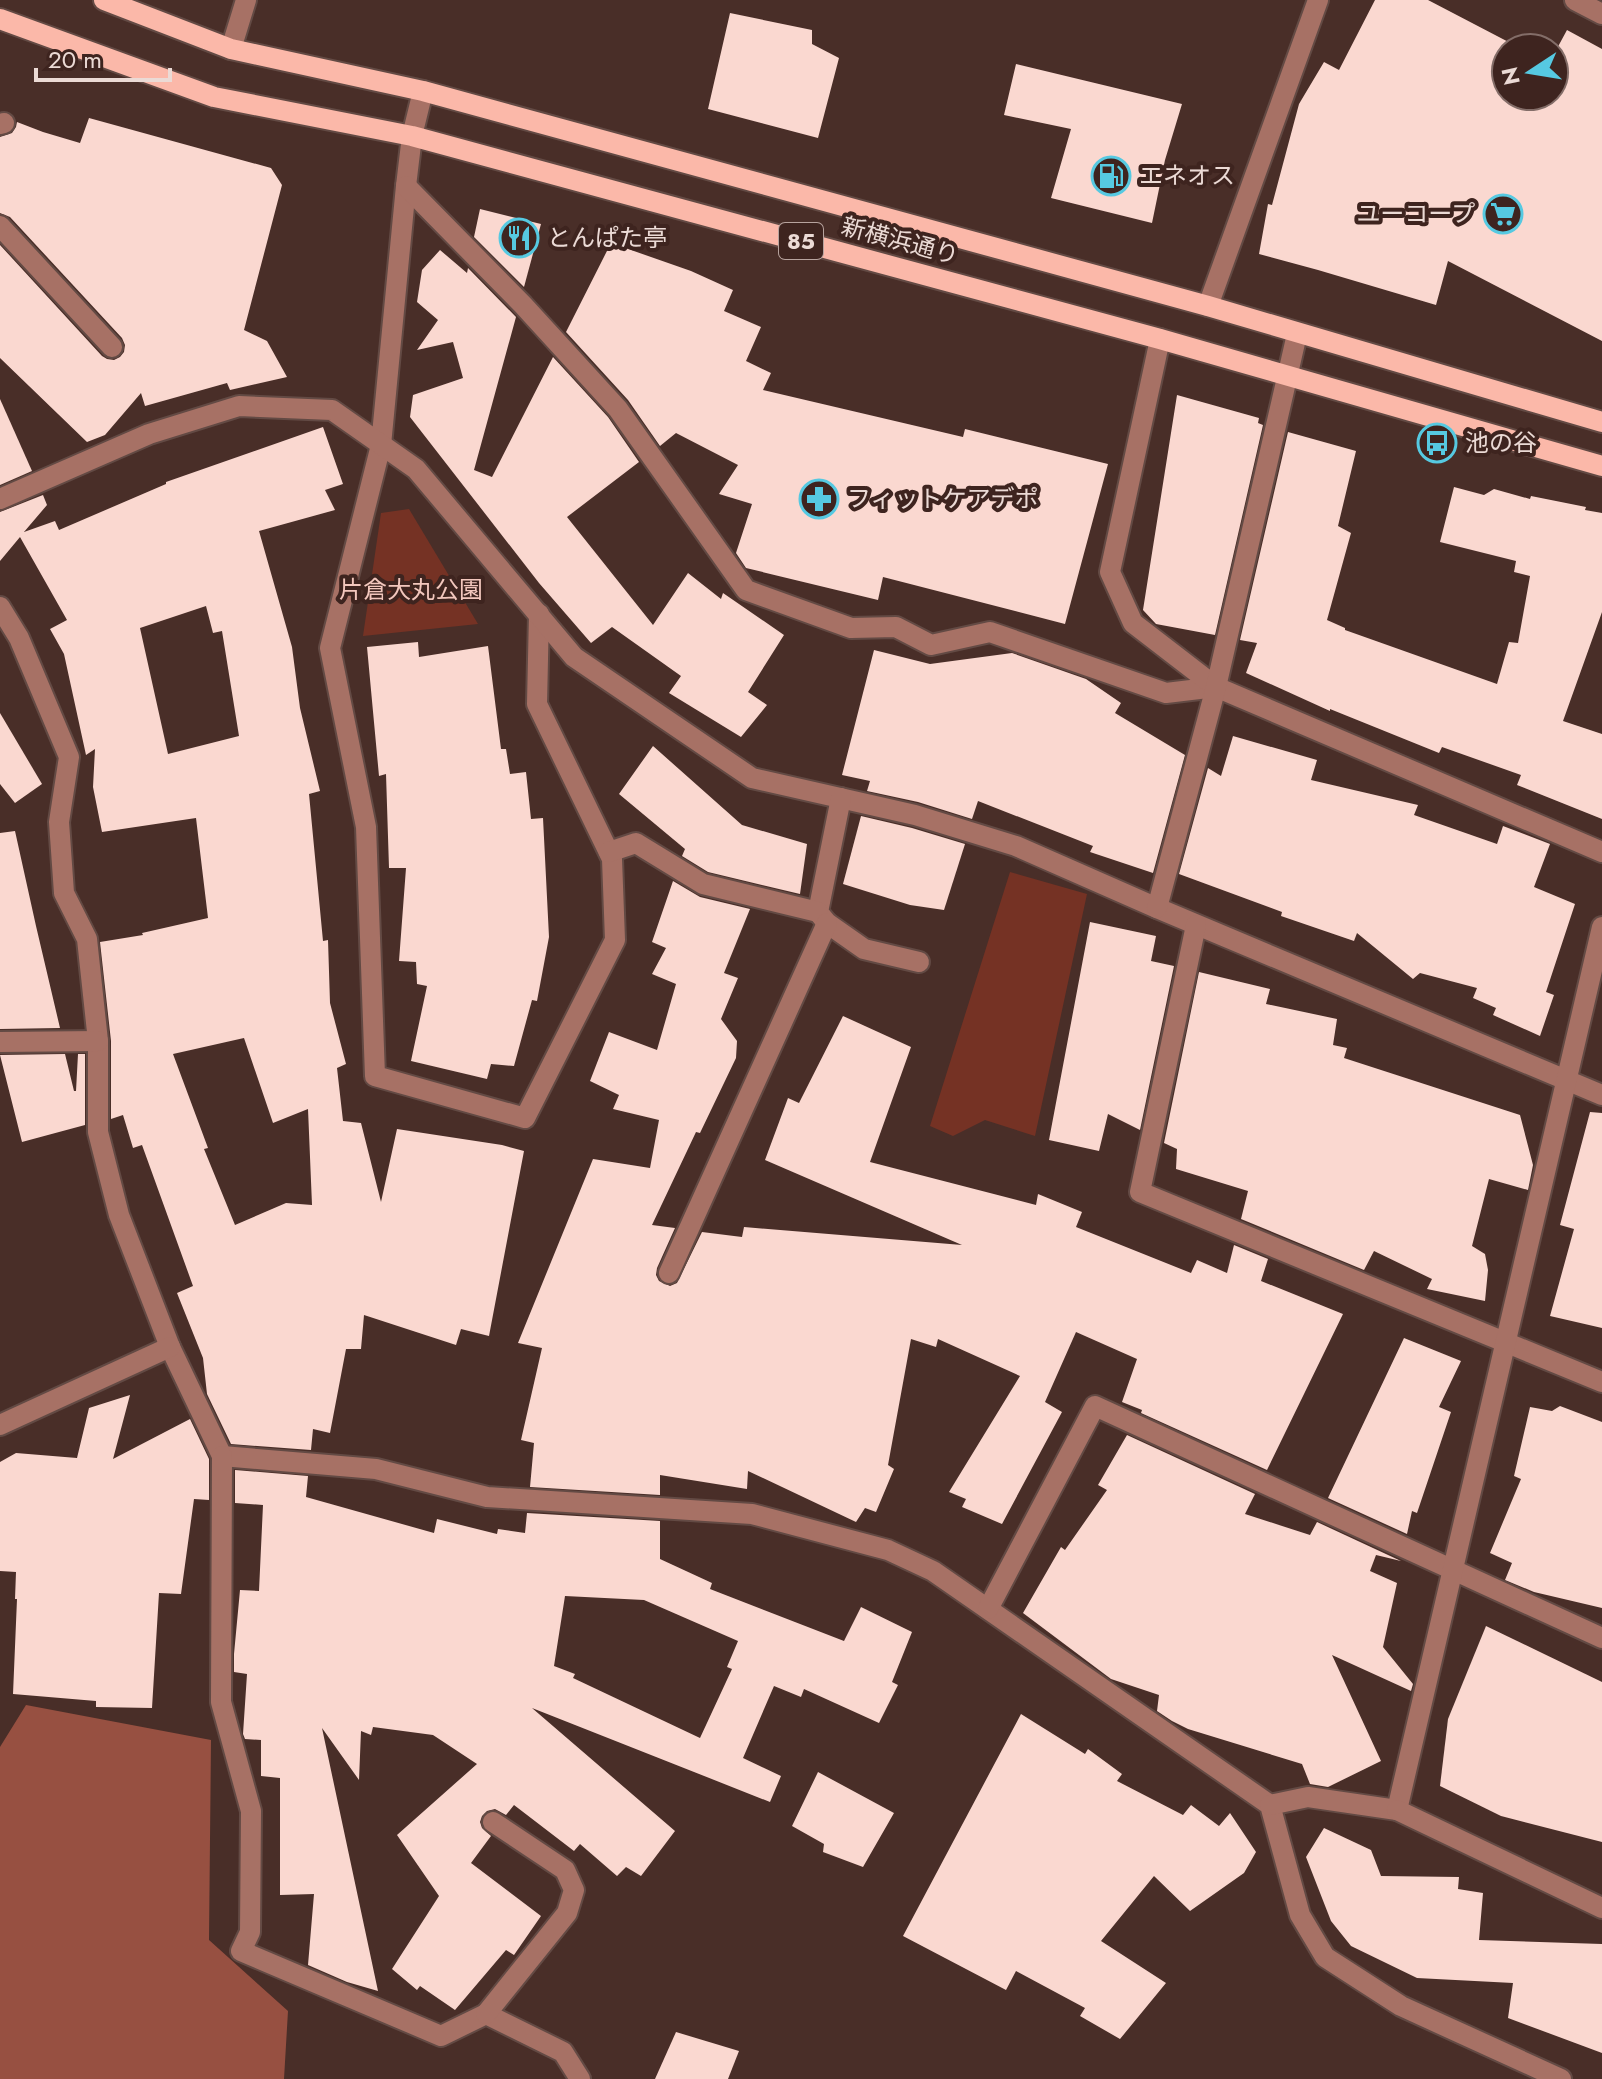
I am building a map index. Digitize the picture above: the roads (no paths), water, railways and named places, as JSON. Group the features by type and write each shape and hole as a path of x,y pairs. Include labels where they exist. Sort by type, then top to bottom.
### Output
{"main road":[{"name":"新横浜通り","path":"104,0 231,49 423,91 1208,306 1602,422"},
{"name":"新横浜通り","path":"0,19 214,97 412,136 1160,339 1602,466"}],"street":[{"path":"231,49 246,0"},
{"path":"1208,306 1318,0"},
{"path":"1575,0 1602,14"},
{"path":"423,91 412,136 406,186 381,445 330,648 366,827 375,1076 525,1118 615,940 612,859 537,704 539,614"},
{"path":"406,186 523,305 618,409 746,590 851,628 896,627 931,645 990,632 1166,693 1216,687"},
{"path":"0,226 112,347"},
{"path":"1157,908 1216,687 1297,334"},
{"path":"1160,339 1110,572 1133,623 1216,687 1602,852"},
{"path":"0,499 149,434 239,406 332,410 416,469 574,657 752,778 915,815 1016,846 1602,1095"},
{"path":"0,607 19,638 69,757 59,822 64,893 87,939 98,1041 98,1132 119,1215 170,1347 222,1456 221,1702 251,1811 250,1932 241,1951 441,2036 486,2014 567,1913 574,1890 565,1870 493,1822"},
{"path":"669,1273 823,918 841,798"},
{"path":"609,852 636,843 703,884 823,918 864,949 919,962"},
{"path":"1196,925 1140,1192 1602,1382"},
{"path":"1397,1810 1602,927"},
{"path":"0,1042 98,1041"},
{"path":"0,1425 170,1347"},
{"path":"988,1609 1095,1406 1602,1638"},
{"path":"222,1456 376,1469 487,1497 752,1514 888,1550 933,1571 1270,1805 1300,1915 1325,1957 1401,2006 1561,2079"},
{"path":"1270,1805 1308,1797 1397,1810 1602,1908"},
{"path":"486,2014 563,2052 580,2079"}],"place":[{"name":"エネオス","path":"1111,176"},
{"name":"ユーコープ","path":"1503,214"},
{"name":"とんぱた亭","path":"519,238"},
{"name":"池の谷","path":"1437,443"},
{"name":"フィットケアデポ","path":"819,499"}],"park label":[{"name":"片倉大丸公園","path":"411,590"}]}
